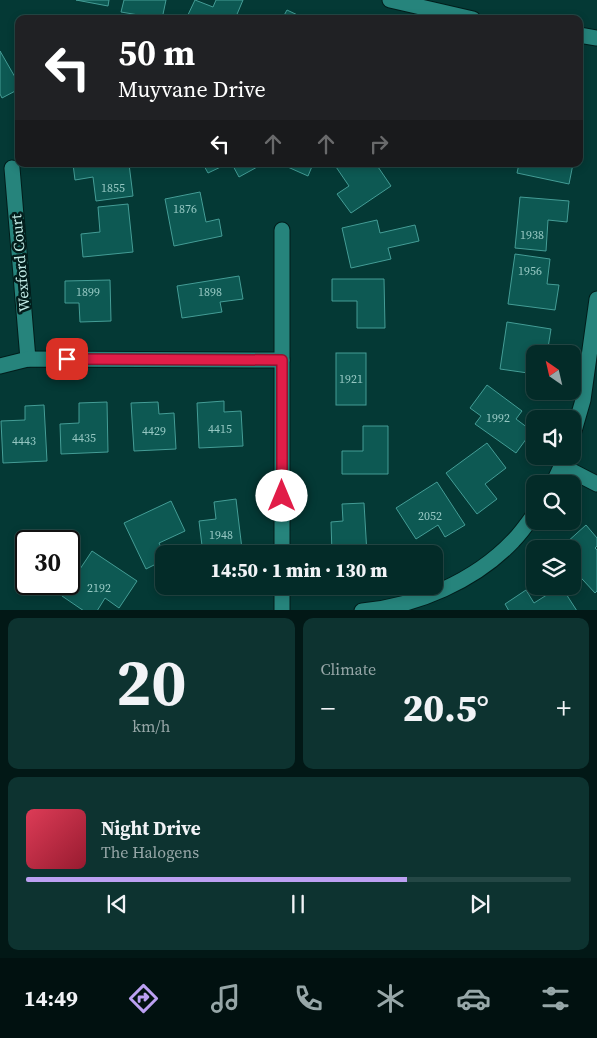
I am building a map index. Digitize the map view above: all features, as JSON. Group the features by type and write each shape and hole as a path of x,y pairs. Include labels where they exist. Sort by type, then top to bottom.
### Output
{"street":[{"path":"390,0 456,15"},
{"path":"583,36 597,38"},
{"name":"Wexford Court","path":"12,168 28,359"},
{"path":"282,230 282,545"},
{"path":"581,410 584,400 597,299"},
{"path":"0,366 28,359 282,360"},
{"path":"570,465 597,484"},
{"path":"362,610 400,604 421,598 472,574 514,541 526,526"},
{"path":"282,595 282,610"}],"building":[{"path":"76,0 109,0 108,6"},
{"path":"124,0 166,0 163,15 139,15 121,12"},
{"path":"195,0 213,7 216,0 243,0 237,15 188,15"},
{"path":"287,10 298,15 284,15"},
{"path":"0,51 15,77 15,91 2,98 0,94"},
{"path":"73,167 129,167 133,196 96,201 93,177 75,180"},
{"path":"205,167 221,167 208,173"},
{"path":"234,167 257,167 239,177"},
{"path":"288,167 312,167 308,176"},
{"path":"336,167 378,167 391,186 351,213 337,194 349,186"},
{"path":"518,167 572,167 569,184 517,173"},
{"path":"200,192 206,222 219,219 222,236 174,246 165,199"},
{"path":"520,197 569,201 567,222 548,220 546,251 515,248"},
{"path":"128,204 133,252 83,257 81,234 100,232 98,207"},
{"path":"377,220 380,233 415,225 419,241 388,248 391,259 351,268 342,228"},
{"path":"515,254 550,259 547,284 559,285 555,310 508,304"},
{"path":"239,276 243,299 220,302 222,312 182,318 177,286"},
{"path":"332,279 384,279 385,328 357,328 357,301 332,301"},
{"path":"110,280 111,321 80,322 79,303 65,303 65,281"},
{"path":"507,322 551,329 548,345 526,345 526,373 500,369"},
{"path":"336,353 366,353 366,405 336,405"},
{"path":"487,385 522,411 516,419 526,426 526,439 516,453 475,424 481,416 470,408"},
{"path":"224,401 224,412 241,411 243,446 199,448 197,403"},
{"path":"107,402 108,452 61,454 60,424 79,423 79,403"},
{"path":"158,402 159,414 174,413 176,449 134,451 131,403"},
{"path":"44,405 47,461 3,463 1,421 25,420 25,406"},
{"path":"363,426 388,426 388,474 342,474 342,451 363,451"},
{"path":"487,443 506,468 485,484 497,499 477,514 446,473"},
{"path":"437,482 465,525 445,537 438,525 416,539 396,508"},
{"path":"236,499 242,545 202,545 199,521 216,519 214,502"},
{"path":"171,501 185,531 159,543 160,545 155,545 155,564 146,569 124,523"},
{"path":"364,503 366,545 332,545 331,522 343,521 342,504"},
{"path":"586,525 597,538 597,546 595,548 597,550 597,591 595,593 581,578 581,540 569,540"},
{"path":"92,551 137,581 119,608 105,598 98,610 83,610 62,596 80,595 80,569"},
{"path":"526,590 526,595 529,595 534,603 547,595 567,595 576,610 508,610 505,604"}],"route":[{"path":"67,359 282,360 282,496"}]}
